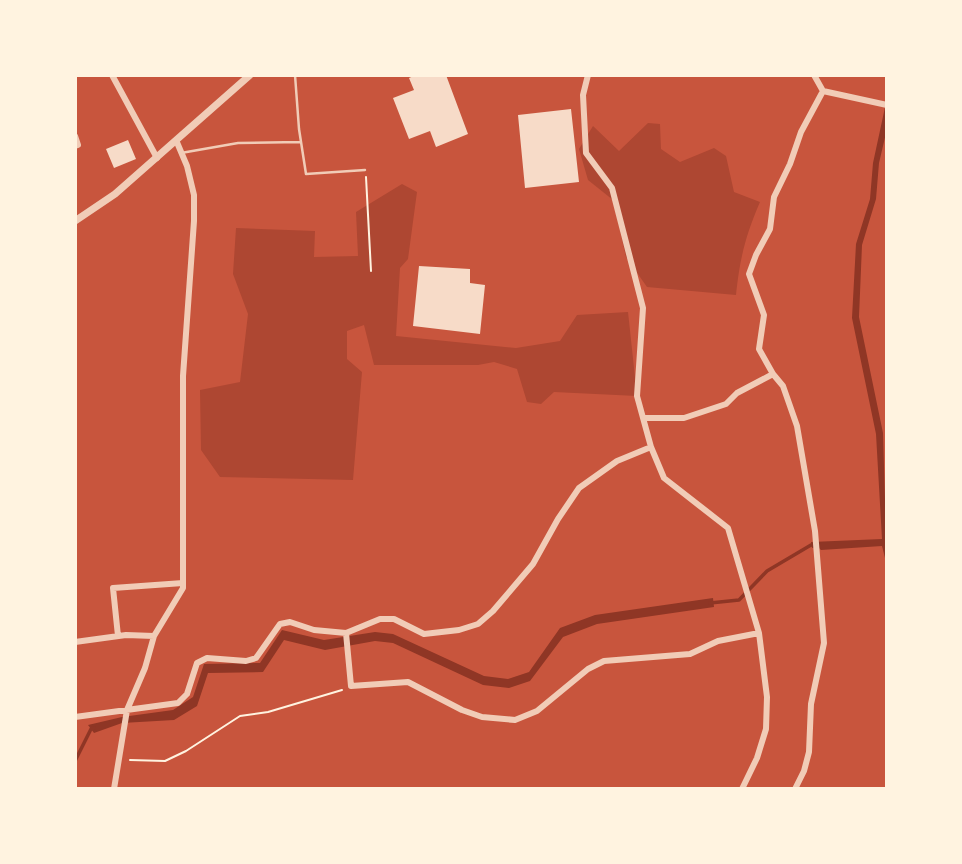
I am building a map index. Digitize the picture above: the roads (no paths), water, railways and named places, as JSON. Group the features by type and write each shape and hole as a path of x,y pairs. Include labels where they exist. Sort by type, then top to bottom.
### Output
{"street":[{"path":"112,75 157,158"},
{"path":"75,221 115,194 250,75"},
{"path":"587,75 583,95 586,153 612,188 643,308 637,397 651,447 664,478 728,528 759,633 766,685 766,729 757,758 742,789"},
{"path":"814,75 823,91 887,105"},
{"path":"794,789 804,771 809,752 811,704 824,643 815,531 797,426 783,386 759,349 765,316 750,274 755,255 770,229 774,197 790,164 801,132 823,91"},
{"path":"75,136 78,145 75,145"},
{"path":"114,789 127,710 145,668 154,636 183,588 183,376 194,195 176,140"},
{"path":"643,418 684,418 695,415 726,404 737,393 773,374"},
{"path":"75,717 178,703 187,694 197,663 207,658 256,658 280,624 290,622 314,630 345,634 380,619 394,619 424,634 459,630 478,624 493,611 533,564 579,488 617,461 651,447"},
{"path":"118,636 113,588 183,583"},
{"path":"345,634 351,686 408,682 462,710 482,717 515,720 537,711 588,669 604,661 690,654 718,641 759,633"},
{"path":"75,642 118,636 154,636"}],"lane":[{"path":"295,75 306,174 365,170"},
{"path":"181,153 237,144 301,142"}],"waterway":[{"path":"710,603 739,600 767,571 811,545 816,545"},
{"path":"75,761 91,729 94,728"}]}
